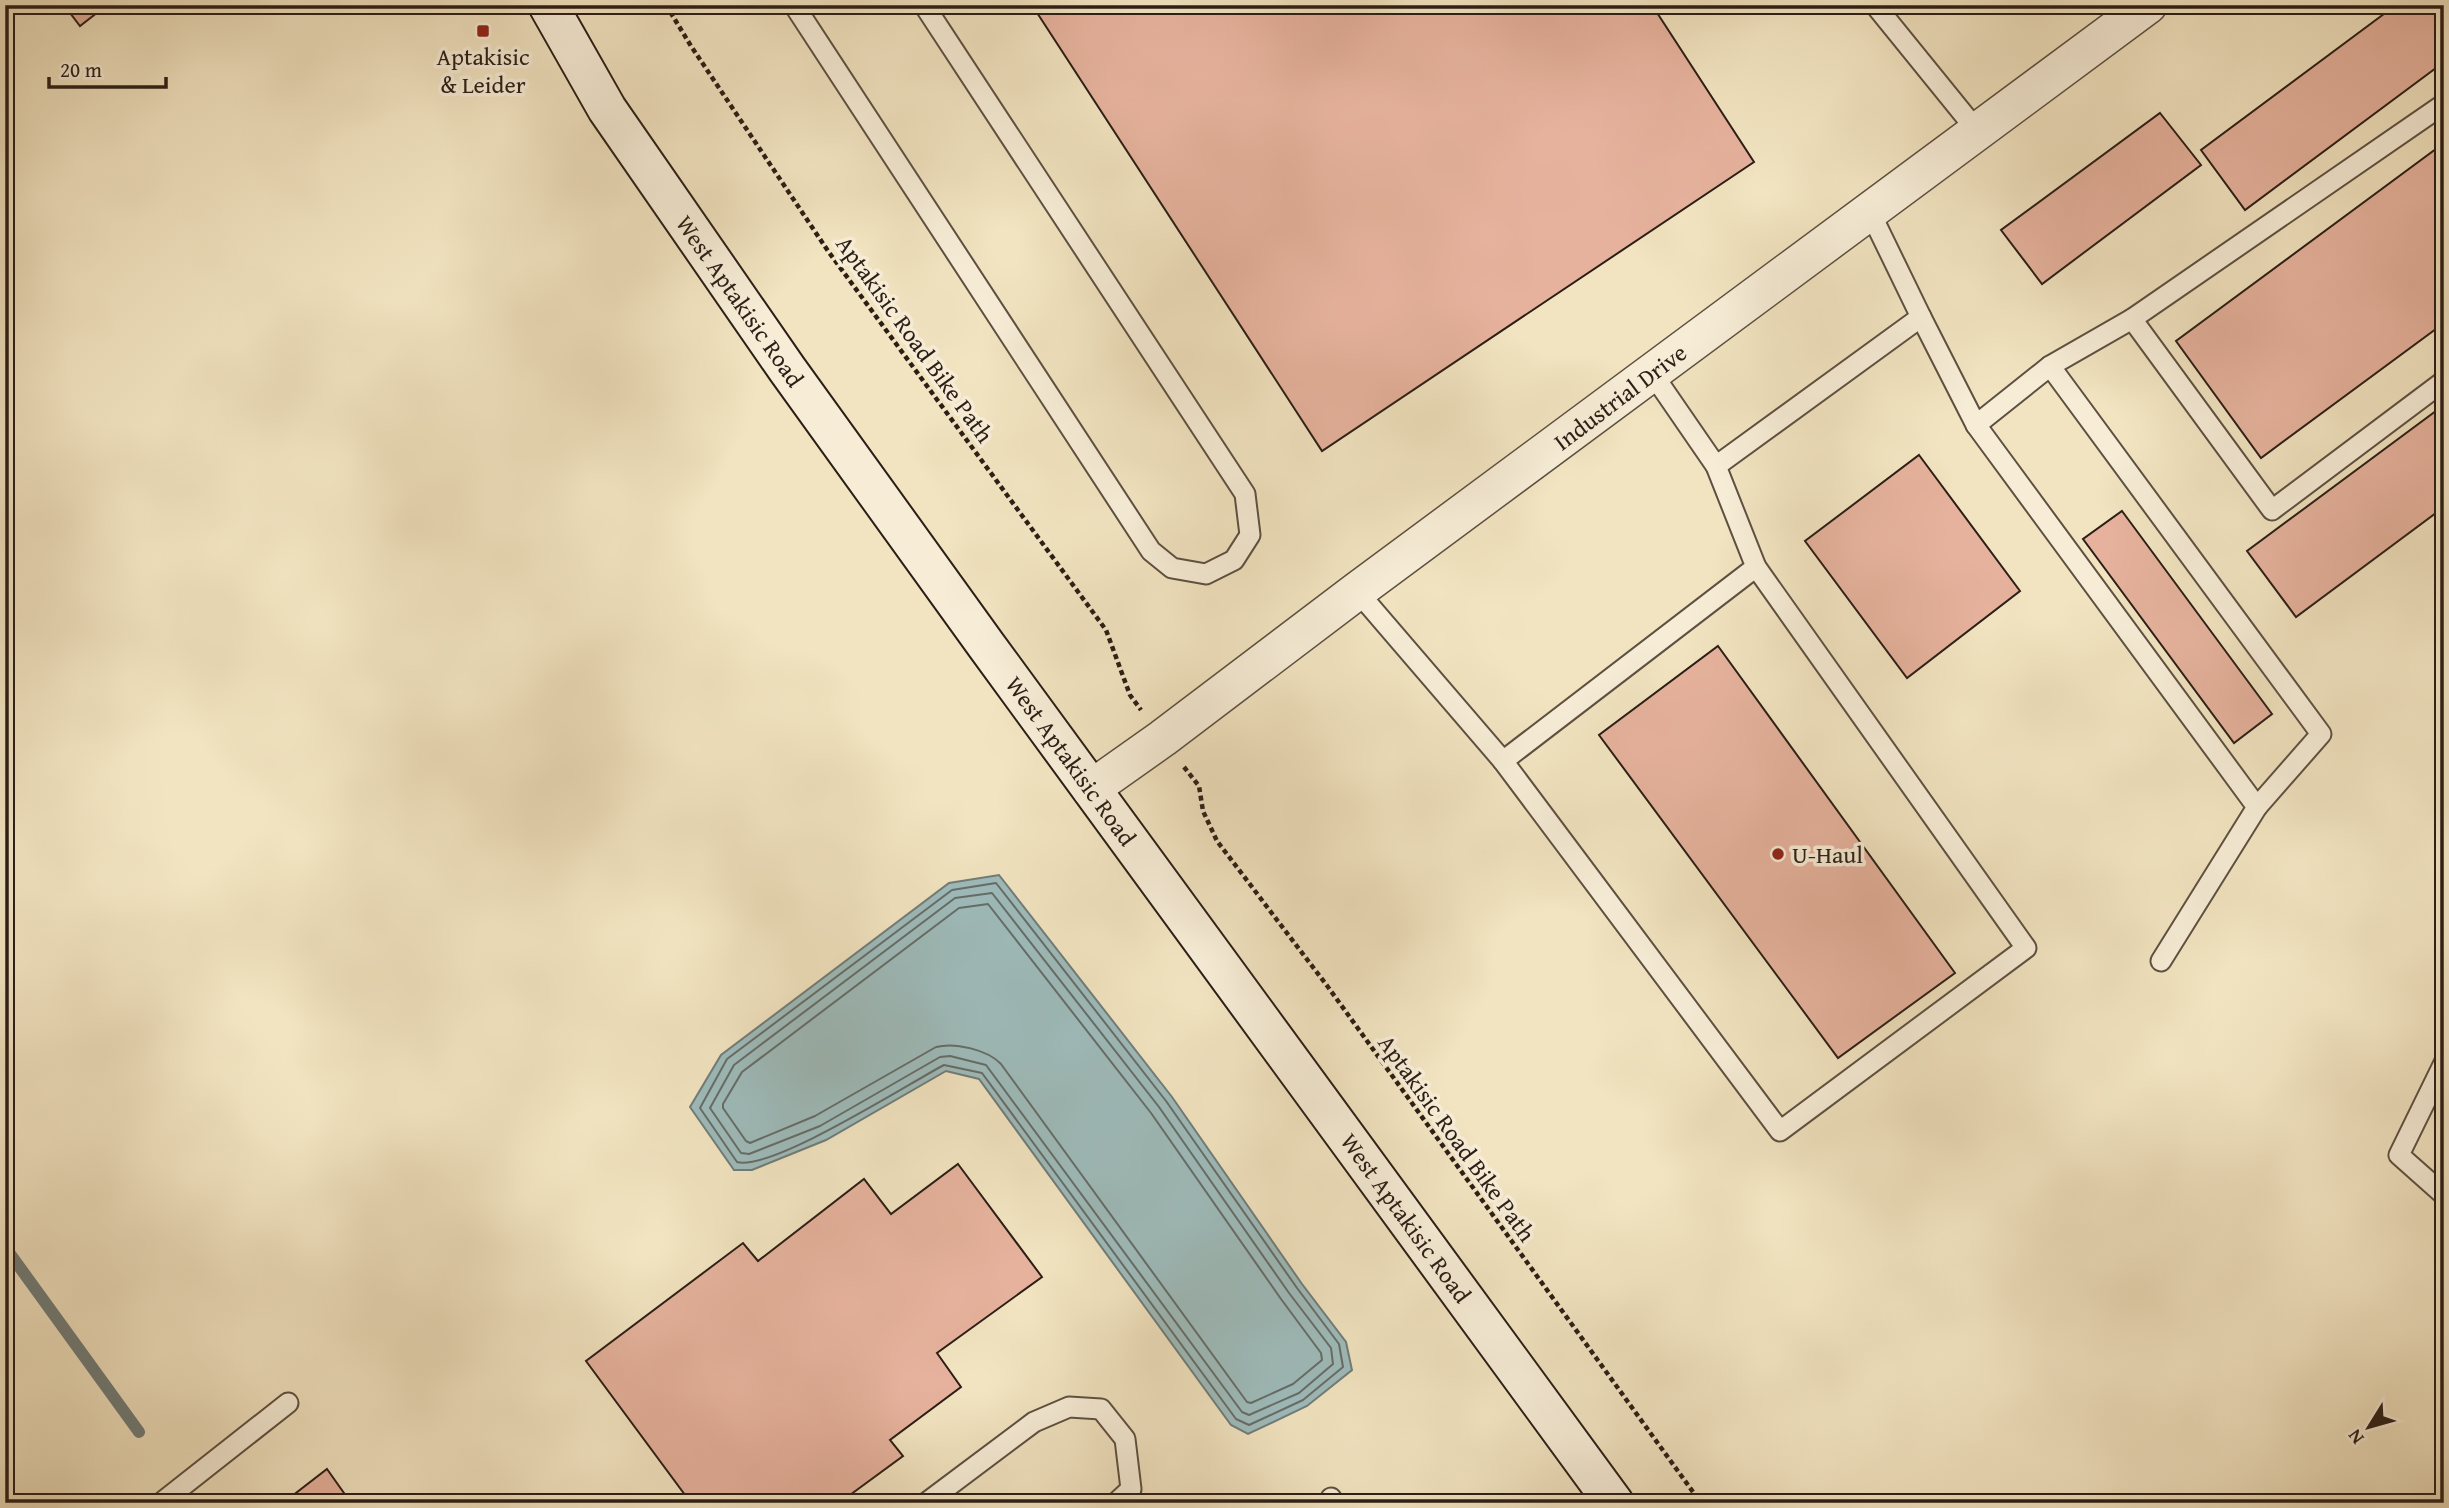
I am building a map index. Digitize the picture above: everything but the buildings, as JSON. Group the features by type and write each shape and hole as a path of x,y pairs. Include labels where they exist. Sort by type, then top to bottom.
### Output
{"main road":[{"name":"West Aptakisic Road","path":"548,5 607,109 787,369 1614,1503"}],"street":[{"name":"Industrial Drive","path":"1091,789 2148,5"}],"lane":[{"path":"794,5 1151,551 1172,568 1206,574 1234,560 1250,535 1245,494 924,5"},
{"path":"1875,5 1978,132"},
{"path":"1976,425 2050,366 2132,319 2444,104"},
{"path":"1870,212 1976,425 2257,807"},
{"path":"1716,466 1921,317"},
{"path":"2132,319 2272,510 2444,381"},
{"path":"2050,366 2321,734 2257,807 2161,961"},
{"path":"1357,591 1503,761 1780,1131 2026,948 1756,567 1716,466 1652,373"},
{"path":"1503,761 1756,567"},
{"path":"2444,1063 2399,1155 2444,1195"},
{"path":"160,1503 288,1403"},
{"path":"926,1503 1034,1422 1069,1407 1101,1409 1125,1439 1131,1489 1116,1503"}],"path":[{"name":"Aptakisic Road Bike Path","path":"666,5 691,47 828,251 1106,630 1130,695"},
{"name":"Aptakisic Road Bike Path","path":"1199,786 1203,811 1217,841 1328,987 1701,1503"}],"water":[{"path":"999,875 1172,1097 1302,1284 1346,1342 1352,1370 1307,1406 1248,1434 1231,1425 979,1079 946,1071 826,1140 752,1170 734,1170 690,1107 721,1055 949,883"}],"waterway":[{"path":"5,1247 139,1432"}],"place":[{"name":"Aptakisic & Leider","path":"483,31"},
{"name":"U-Haul","path":"1778,854"}]}
